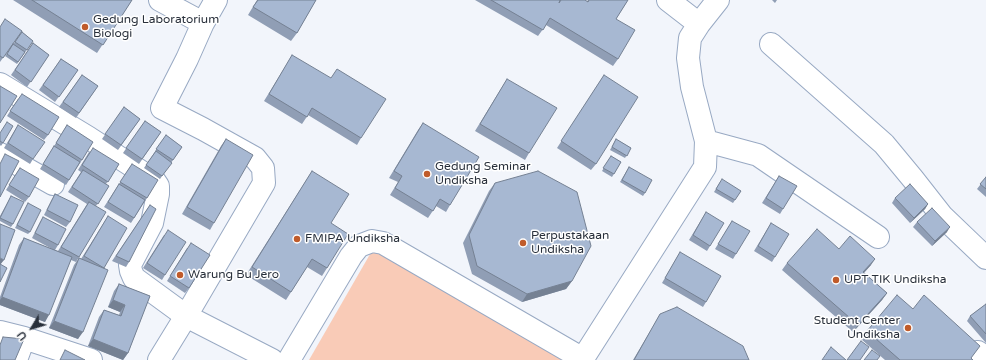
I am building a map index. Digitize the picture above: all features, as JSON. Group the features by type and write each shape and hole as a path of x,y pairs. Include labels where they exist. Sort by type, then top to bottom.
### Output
{"street":[{"path":"160,0 203,23"},
{"path":"159,360 264,183 263,168 254,158 204,128 162,108 187,59 203,23 216,0"},
{"path":"668,0 699,24"},
{"path":"289,360 351,256 359,246 372,241 383,243 583,359 705,167 706,141 692,87 688,58 690,38 718,0"},
{"path":"771,44 884,144 942,216 986,258"},
{"path":"0,84 89,138 154,180 158,186 158,194 152,223 130,265 130,271 134,278 186,316 272,360"},
{"path":"706,141 758,155 878,237"},
{"path":"0,154 53,184"},
{"path":"0,332 24,338 91,360"},
{"path":"16,360 24,338"}],"shaded area":[{"path":"373,249 564,360 309,360"}],"building":[{"name":"Gedung Laboratorium Biologi","path":"32,0 132,0 103,45"},
{"path":"258,0 316,0 297,33 253,7"},
{"path":"491,0 560,0 559,3 561,0 585,0 588,2 589,0 628,0 616,19 635,30 618,59 550,18 543,30"},
{"path":"5,19 22,31 3,58 0,56 0,27"},
{"path":"22,32 33,41 27,50 15,42"},
{"path":"33,43 49,55 31,82 15,70"},
{"path":"13,44 25,52 18,62 7,54"},
{"path":"292,55 331,78 337,69 386,99 361,138 312,108 307,117 269,94"},
{"path":"61,59 78,70 59,97 43,85"},
{"path":"82,75 98,86 79,113 63,102"},
{"path":"604,75 638,97 596,164 561,141"},
{"path":"507,79 557,108 529,153 480,124"},
{"path":"0,86 17,96 0,123"},
{"path":"22,94 59,117 48,135 10,111"},
{"path":"124,107 140,119 121,145 105,134"},
{"path":"145,121 161,132 142,159 126,148"},
{"path":"7,122 13,126 3,143 0,141 0,133"},
{"path":"423,123 479,157 450,205 440,199 433,211 395,188 402,176 394,171"},
{"path":"18,125 45,142 33,159 8,143"},
{"path":"67,125 93,142 82,160 56,143"},
{"path":"166,135 182,147 173,160 156,149"},
{"path":"226,139 253,155 214,223 187,207"},
{"path":"616,139 631,148 627,156 612,147"},
{"path":"54,146 80,162 69,180 43,164"},
{"path":"93,148 119,164 108,182 82,165"},
{"path":"156,151 172,163 162,176 146,165"},
{"path":"5,154 19,161 0,197 0,164"},
{"path":"611,156 621,162 614,174 603,168"},
{"path":"132,164 158,180 147,198 120,182"},
{"path":"629,167 652,180 645,193 622,180"},
{"path":"20,168 39,179 29,197 9,185"},
{"path":"83,170 109,186 98,204 72,187"},
{"path":"312,171 349,194 331,223 348,234 327,268 312,259 291,292 252,267"},
{"path":"538,171 577,192 591,246 572,281 527,294 477,266 469,235 495,183"},
{"path":"779,176 797,186 783,209 766,198"},
{"path":"986,177 986,189 980,184"},
{"path":"722,179 741,191 735,200 716,189"},
{"path":"119,184 145,200 134,218 108,202"},
{"path":"910,184 928,204 914,218 895,198"},
{"path":"55,194 78,205 70,222 47,210"},
{"path":"11,196 24,202 13,224 0,218"},
{"path":"89,202 106,212 79,257 61,247"},
{"path":"28,203 41,210 30,232 17,225"},
{"path":"150,205 156,209 129,262 116,256"},
{"path":"932,208 950,227 935,241 917,222"},
{"path":"706,212 724,223 710,246 693,235"},
{"path":"108,216 127,228 104,268 84,256"},
{"path":"43,217 66,229 58,245 35,233"},
{"path":"732,221 750,231 736,254 718,244"},
{"path":"771,223 789,234 775,257 758,246"},
{"path":"0,224 15,230 4,260 0,258"},
{"path":"817,229 839,249 850,236 875,259 863,272 887,293 858,325 787,263"},
{"path":"168,230 186,242 165,275 147,263"},
{"path":"24,238 72,257 49,315 2,297"},
{"path":"191,243 210,255 189,288 170,276"},
{"path":"680,252 721,276 706,302 665,278"},
{"path":"79,258 108,270 83,332 54,321"},
{"path":"0,264 7,268 0,282"},
{"path":"119,284 150,296 128,353 93,339 104,310 121,316 125,305 113,300"},
{"name":"Student Center Undiksha","path":"897,295 913,309 924,295 980,346 971,358 973,360 900,360 867,331"},
{"path":"986,304 986,334 970,316"},
{"path":"677,307 743,346 749,360 634,360 660,314"},
{"path":"3,337 24,339 15,360 0,360 0,345"},
{"path":"861,341 869,347 860,360 847,360"},
{"path":"831,347 846,360 822,360"},
{"path":"65,350 85,360 60,360"},
{"path":"872,350 880,356 877,360 864,360"}],"place":[{"name":"Gedung Laboratorium Biologi","path":"85,27"},
{"name":"Gedung Seminar Undiksha","path":"427,174"},
{"name":"FMIPA Undiksha","path":"297,239"},
{"name":"Perpustakaan Undiksha","path":"523,243"},
{"name":"Warung Bu Jero","path":"180,275"},
{"name":"UPT TIK Undiksha","path":"836,280"},
{"name":"Student Center Undiksha","path":"908,328"}]}
